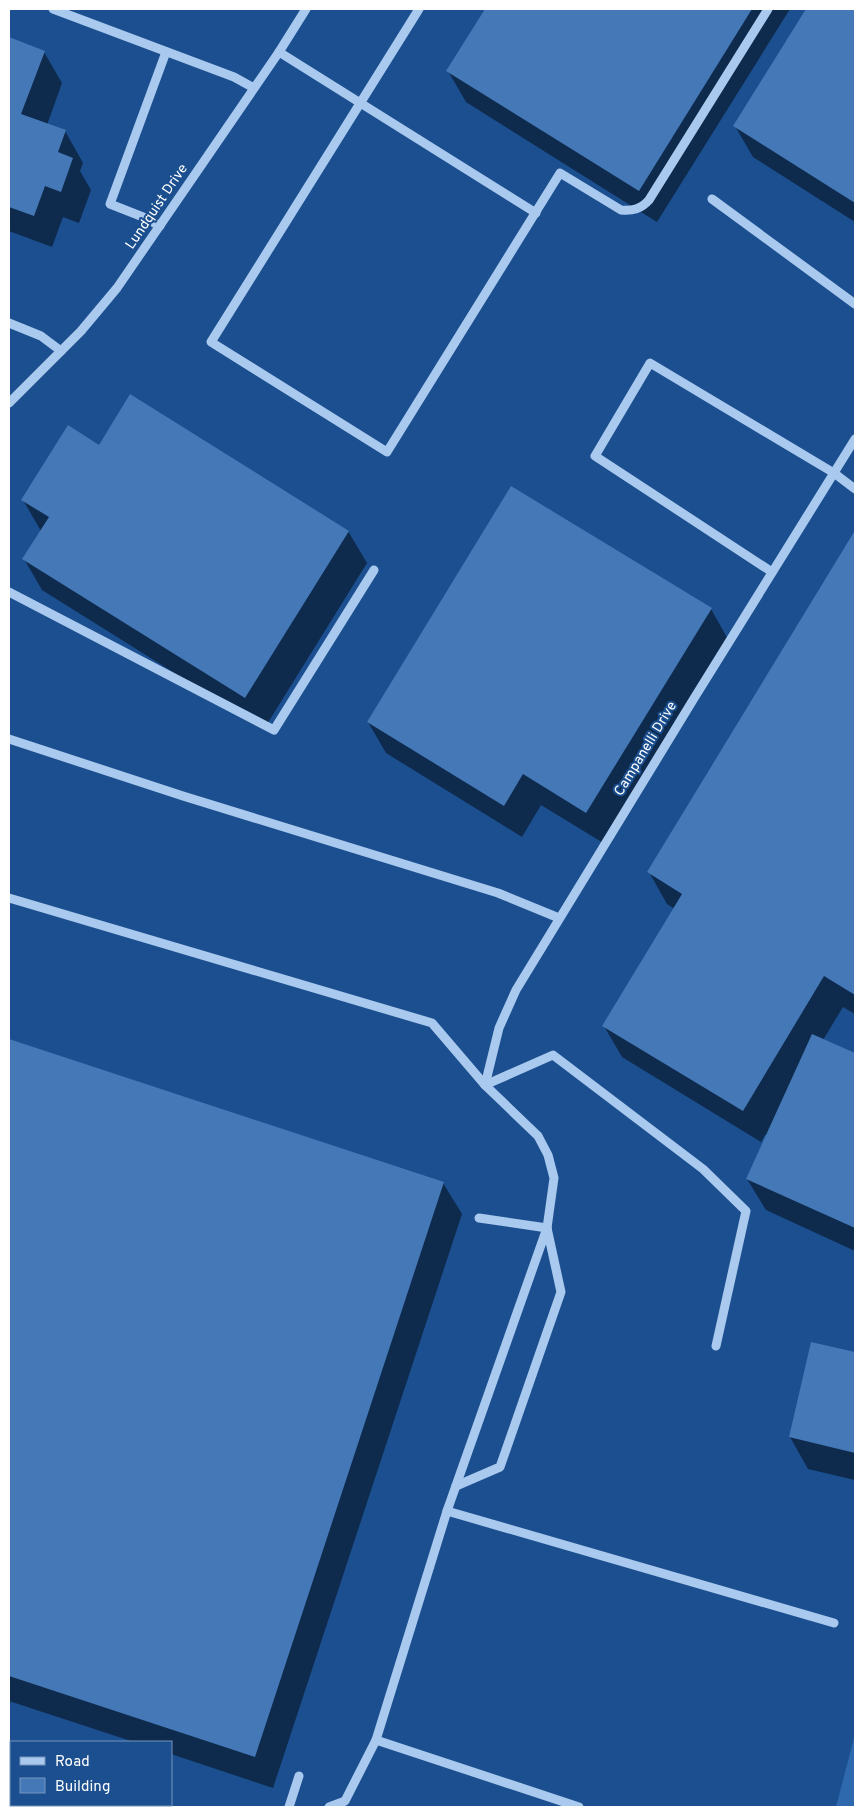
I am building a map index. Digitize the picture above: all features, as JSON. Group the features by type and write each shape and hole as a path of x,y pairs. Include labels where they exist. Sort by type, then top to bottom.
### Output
{"street":[{"path":"53,9 234,77 254,88"},
{"name":"Lundquist Drive","path":"9,403 81,331 117,288 279,52 304,9"},
{"path":"419,9 211,342 387,452 560,173 621,210 630,211 644,206 768,9"},
{"path":"160,226 144,217 110,204 166,52"},
{"path":"279,52 536,213"},
{"path":"712,199 855,304"},
{"path":"9,323 41,336 62,351"},
{"path":"772,572 596,456 650,363 834,473 855,489"},
{"name":"Campanelli Drive","path":"485,1085 499,1028 516,990 855,439"},
{"path":"9,592 274,730 374,570"},
{"path":"9,739 183,796 498,893 559,918"},
{"path":"9,898 432,1023 485,1085 538,1136 548,1155 554,1178 547,1228 447,1511 376,1740 345,1801 329,1807"},
{"path":"485,1085 553,1055 703,1169 746,1210 716,1346"},
{"path":"479,1218 547,1228"},
{"path":"456,1486 500,1468 561,1292 547,1228"},
{"path":"447,1511 834,1623"},
{"path":"376,1740 579,1807"},
{"path":"289,1807 299,1776"}],"shaded area":[{"path":"855,1734 855,1807 836,1807"}],"building":[{"path":"485,9 752,9 639,191 446,71"},
{"path":"806,9 855,9 855,203 733,126"},
{"path":"9,37 45,51 21,114 66,130 58,152 73,158 61,192 45,186 34,216 9,207"},
{"path":"130,394 349,531 245,698 22,559 49,517 21,500 68,425 99,445"},
{"path":"511,486 712,608 586,813 523,774 504,806 367,722"},
{"path":"854,532 855,995 824,976 743,1111 602,1026 682,894 647,872"},
{"path":"812,1034 855,1053 855,1228 746,1179"},
{"path":"9,1039 444,1182 255,1757 9,1676"},
{"path":"811,1342 855,1352 855,1453 789,1437"}]}
